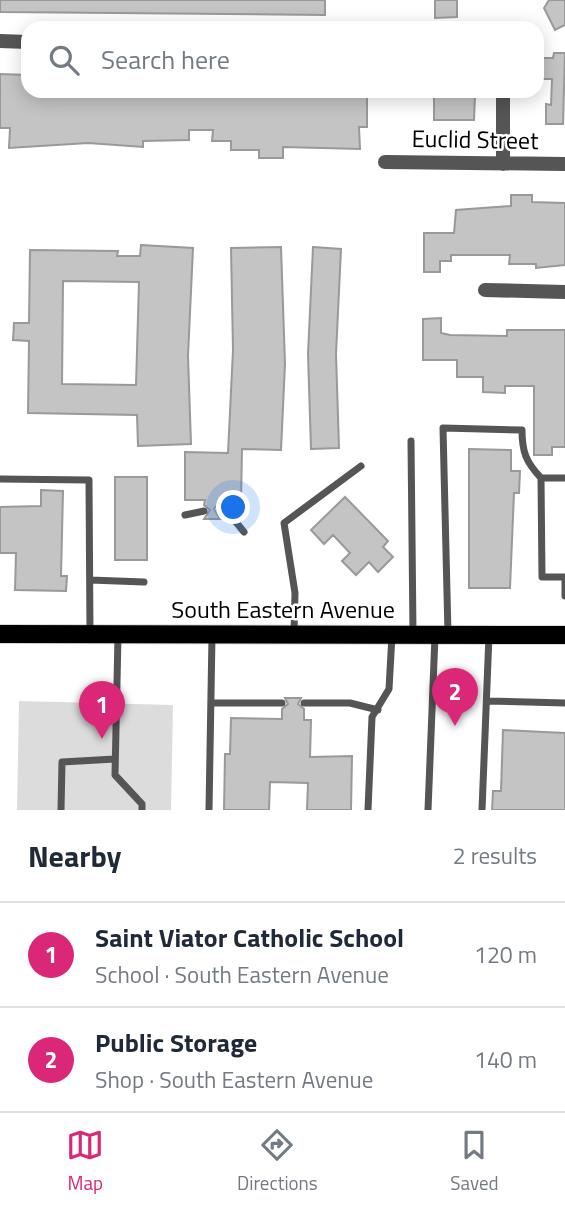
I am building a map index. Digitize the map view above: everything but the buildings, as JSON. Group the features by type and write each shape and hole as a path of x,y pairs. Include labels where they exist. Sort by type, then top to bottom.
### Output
{"main road":[{"name":"South Eastern Avenue","path":"0,634 565,635"}],"street":[{"path":"0,41 21,42"},
{"path":"503,98 503,164"},
{"name":"Euclid Street","path":"385,162 565,164"},
{"path":"485,289 565,292"}],"lane":[{"path":"428,810 441,635 443,428 522,430 522,449 527,464 541,478 542,577 565,577 565,596"},
{"path":"411,441 413,635"},
{"path":"294,634 295,593 284,523 361,466"},
{"path":"541,478 565,478"},
{"path":"0,479 89,480 90,634"},
{"path":"185,515 204,510"},
{"path":"220,510 231,516 244,532"},
{"path":"90,580 144,582"},
{"path":"118,634 115,775 142,804 142,810"},
{"path":"209,810 212,634"},
{"path":"368,810 372,718 389,690 393,634"},
{"path":"482,810 489,635"},
{"path":"487,701 565,703"},
{"path":"211,703 282,703"},
{"path":"304,703 350,703 378,710"},
{"path":"61,810 62,762 116,759"}],"shaded area":[{"path":"19,701 173,705 171,810 17,810"}],"place":[{"name":"Public Storage","path":"455,726"},
{"name":"Saint Viator Catholic School","path":"102,739"}]}
